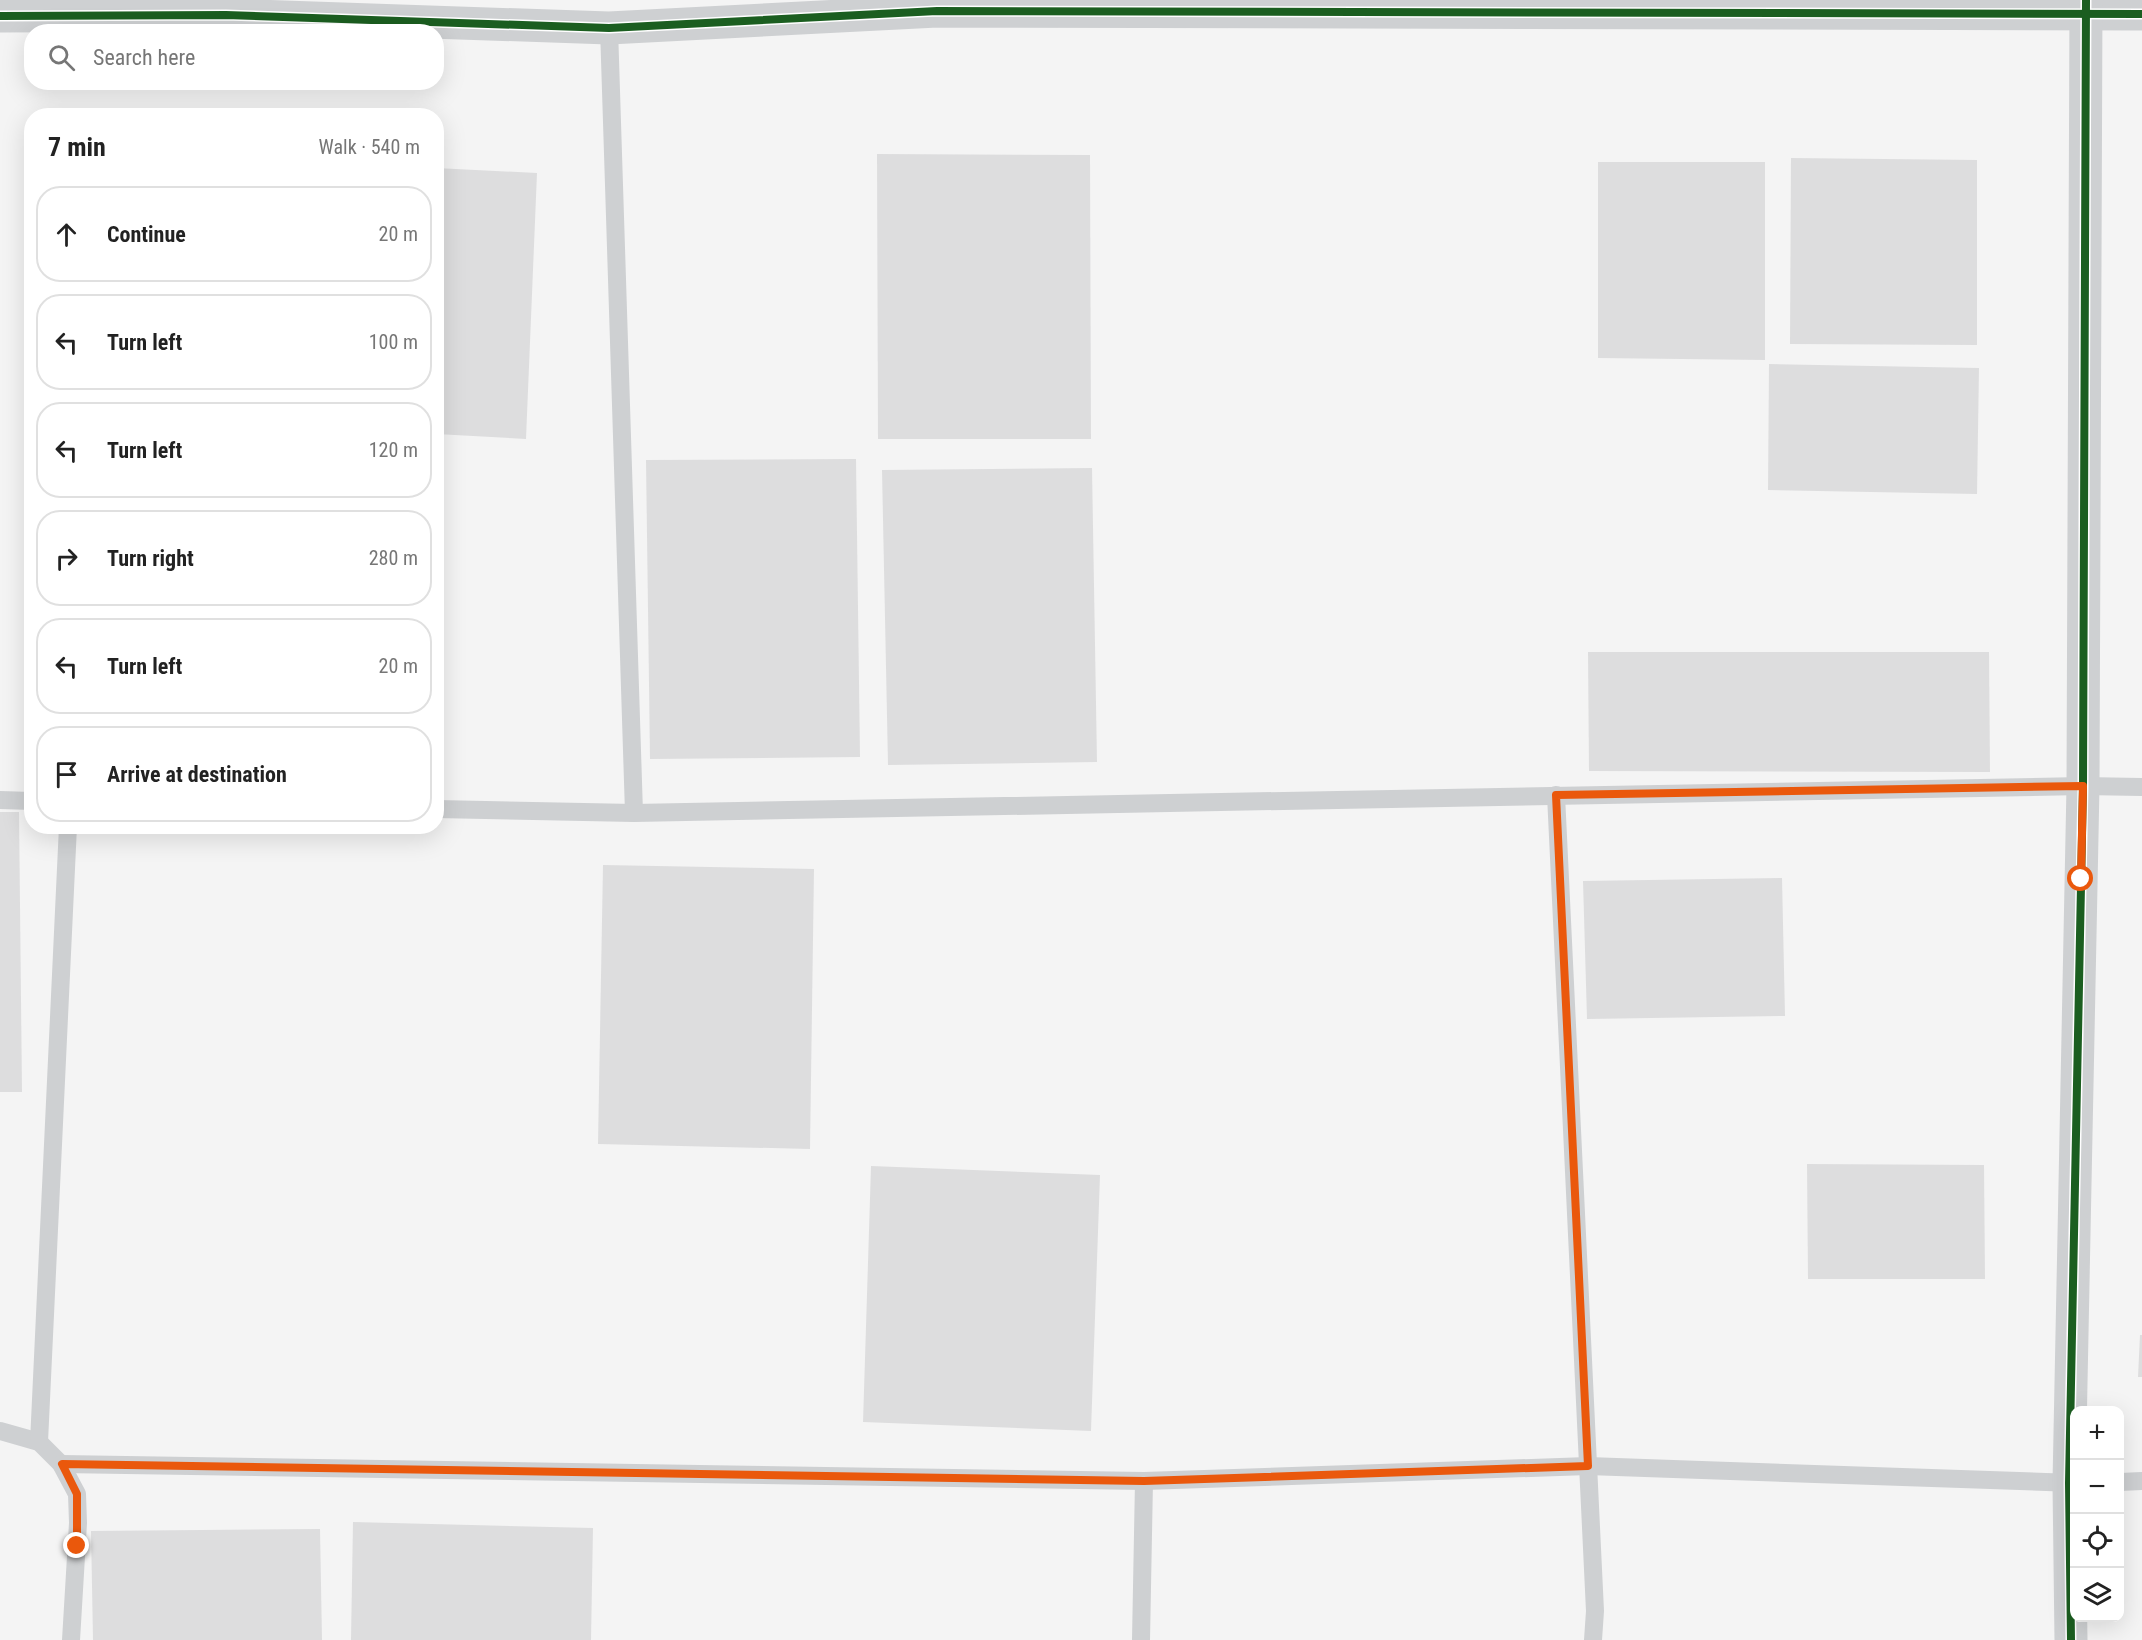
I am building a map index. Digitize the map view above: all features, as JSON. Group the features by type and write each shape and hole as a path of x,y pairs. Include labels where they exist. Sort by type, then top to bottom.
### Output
{"street":[{"path":"0,16 226,7 609,28 937,5 2086,6 2142,14"},
{"path":"2072,1460 2083,786 2086,6"},
{"path":"2071,1640 2072,1514"}],"lane":[{"path":"609,28 634,813"},
{"path":"444,809 634,813 1556,795 2083,786 2142,787"},
{"path":"1556,795 1595,1611 1593,1640"},
{"path":"0,800 24,801"},
{"path":"39,1442 68,834"},
{"path":"0,1431 39,1442 62,1464 77,1494 78,1523 71,1640"},
{"path":"62,1464 1144,1481 1588,1466 2070,1483"},
{"path":"1141,1640 1144,1481"},
{"path":"2124,1482 2142,1481"}],"building":[{"path":"877,154 1090,155 1091,439 878,439"},
{"path":"1791,158 1977,160 1977,345 1790,344"},
{"path":"1598,162 1765,162 1765,360 1598,358"},
{"path":"444,168 537,173 526,439 444,434"},
{"path":"1769,364 1979,368 1977,494 1768,490"},
{"path":"856,459 860,757 650,759 646,460"},
{"path":"1092,468 1097,762 888,765 882,470"},
{"path":"1588,652 1989,652 1990,772 1589,771"},
{"path":"0,812 19,812 22,1092 0,1092"},
{"path":"603,865 814,869 810,1149 598,1144"},
{"path":"1782,878 1785,1016 1587,1019 1583,881"},
{"path":"1807,1164 1984,1165 1985,1279 1808,1279"},
{"path":"871,1166 1100,1175 1091,1431 863,1422"},
{"path":"2140,1335 2142,1335 2142,1377 2138,1377"},
{"path":"353,1522 593,1528 591,1640 351,1640"},
{"path":"320,1529 322,1640 93,1640 91,1531"}],"cycle path":[{"path":"2071,1640 2069,1483 2083,786 2086,0"},
{"path":"0,16 226,15 609,28 937,11 2142,14"}],"route":[{"path":"77,1546 77,1494 62,1464 1144,1481 1588,1466 1556,795 2083,786 2081,879"}]}
